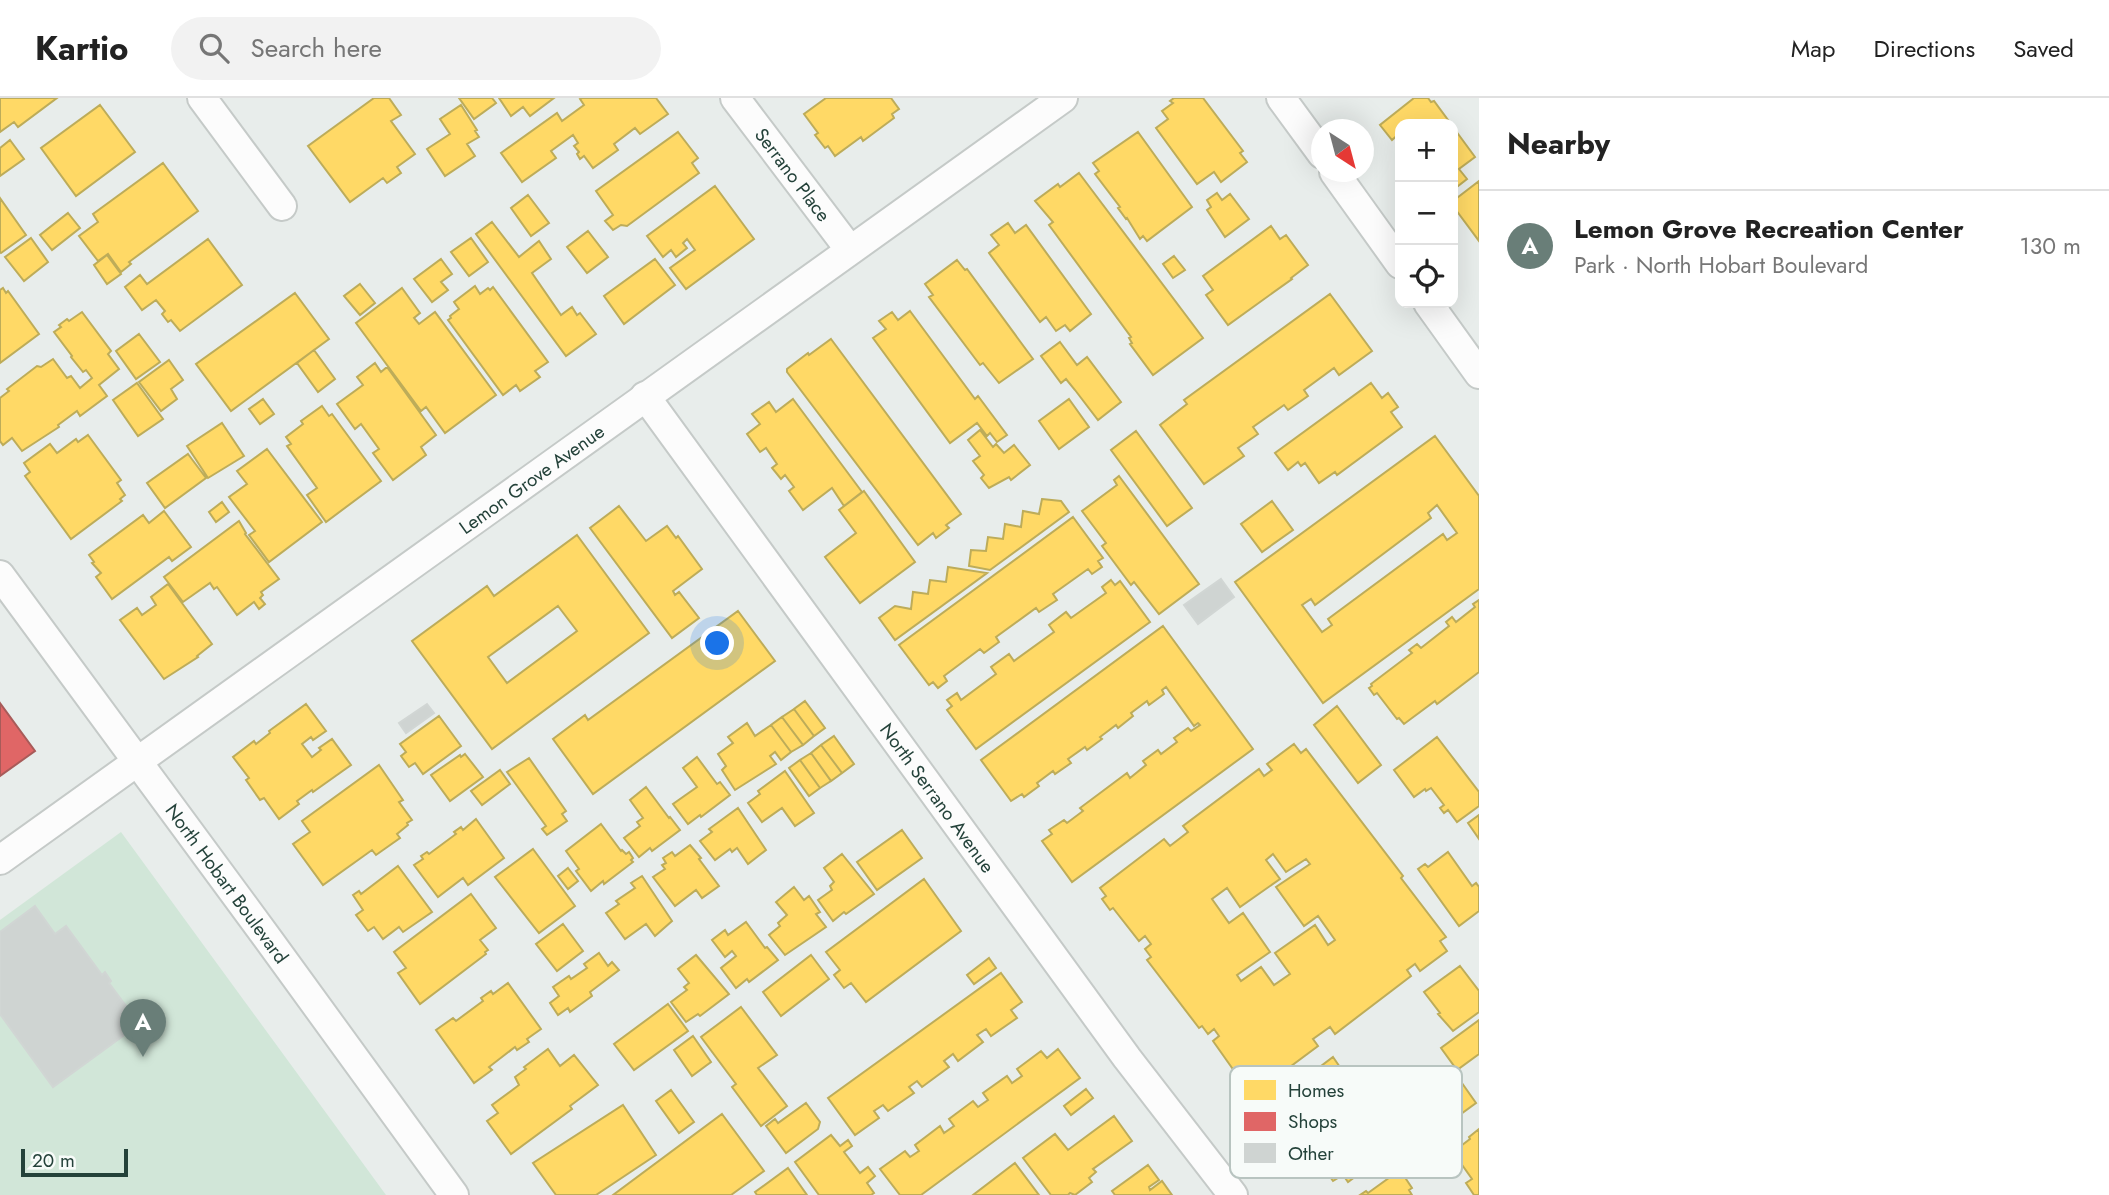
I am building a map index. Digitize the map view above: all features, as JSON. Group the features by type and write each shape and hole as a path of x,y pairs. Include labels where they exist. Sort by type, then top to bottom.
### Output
{"street":[{"path":"202,98 282,206"},
{"name":"Serrano Place","path":"735,98 850,250"},
{"name":"Lemon Grove Avenue","path":"0,860 1063,98"},
{"path":"1281,98 1311,140"},
{"path":"1341,182 1395,257"},
{"path":"1432,308 1479,374"},
{"name":"North Serrano Avenue","path":"645,397 1127,1058 1233,1195"},
{"name":"North Hobart Boulevard","path":"0,575 454,1195"}],"green space":[{"path":"121,832 386,1195 0,1195 0,920"}],"building: Homes":[{"path":"0,98 57,98 18,127 14,122 0,132"},
{"path":"374,98 389,98 401,115 391,121 415,154 397,167 401,173 387,183 383,178 350,202 308,146"},
{"path":"459,98 492,98 496,103 474,119"},
{"path":"499,98 554,98 530,116 523,107 511,116"},
{"path":"656,98 668,114 640,134 635,128 614,144 618,150 593,168 584,156 580,159 574,146 578,143 573,135 551,151 556,158 522,182 501,153 557,113 562,121 584,105 580,99"},
{"path":"826,98 891,98 899,109 892,114 894,118 863,141 861,137 835,156 815,135 818,133 804,114"},
{"path":"1174,98 1203,98 1243,151 1240,153 1247,162 1221,182 1214,172 1197,184 1156,128 1168,119 1162,111 1173,103 1170,101"},
{"path":"1414,98 1434,101 1447,119 1395,119 1395,137 1392,140 1380,125"},
{"path":"100,105 135,152 76,196 41,148"},
{"path":"461,105 479,137 467,144 475,156 445,176 427,149 450,134 440,119"},
{"path":"678,132 698,158 692,163 699,173 627,226 621,225 613,230 605,221 613,215 596,191"},
{"path":"1138,132 1192,207 1147,241 1143,236 1140,239 1118,208 1120,207 1095,174 1099,171 1093,163"},
{"path":"1458,134 1475,157 1459,169 1467,179 1458,186"},
{"path":"10,140 24,159 0,176 0,148"},
{"path":"163,163 198,211 129,262 131,264 121,272 108,254 98,261 79,236 98,222 93,214"},
{"path":"1079,173 1203,338 1153,375 1130,344 1131,337 1049,225 1053,222 1035,201"},
{"path":"1479,181 1479,241 1458,213 1458,197"},
{"path":"715,186 754,239 686,289 670,268 695,250 687,239 683,243 687,248 676,257 671,250 663,257 647,236"},
{"path":"1217,193 1222,200 1230,194 1249,219 1225,237 1207,210 1211,207 1207,200"},
{"path":"528,195 549,223 531,236 511,208"},
{"path":"0,198 26,235 1,253 0,252"},
{"path":"68,213 80,228 52,250 40,235"},
{"path":"492,222 519,257 539,241 551,259 532,273 561,315 572,307 596,334 566,356 476,234"},
{"path":"1008,223 1015,233 1026,225 1091,314 1070,331 1065,325 1056,331 1046,317 1040,322 989,253 999,245 991,235"},
{"path":"1271,226 1280,239 1286,235 1308,265 1228,325 1206,295 1213,290 1203,276"},
{"path":"588,231 608,257 587,273 567,247"},
{"path":"31,238 48,262 24,281 5,257"},
{"path":"471,238 488,262 469,276 451,252"},
{"path":"208,239 242,285 180,331 171,320 168,322 162,314 165,311 156,300 142,310 125,287 140,275 147,284"},
{"path":"107,255 121,274 107,284 94,265"},
{"path":"1174,256 1185,270 1173,278 1163,264"},
{"path":"441,259 452,274 441,282 448,290 432,302 414,279"},
{"path":"655,259 675,285 624,324 604,296"},
{"path":"957,260 967,269 1033,359 999,383 983,363 980,365 929,297 933,295 925,284"},
{"path":"360,284 375,303 360,315 344,296"},
{"path":"475,286 480,294 493,287 548,362 535,371 540,377 520,391 516,385 503,395 448,320 459,309 454,302"},
{"path":"3,288 39,334 0,363 0,290"},
{"path":"402,288 420,313 414,318 419,324 435,312 496,395 445,433 426,407 421,411 356,323"},
{"path":"295,293 329,339 231,411 196,364"},
{"path":"1330,294 1372,351 1339,375 1334,368 1304,390 1308,396 1288,410 1284,405 1253,427 1258,434 1238,448 1244,456 1204,484 1160,425 1187,404 1184,400"},
{"path":"910,311 975,399 978,396 1007,435 997,442 990,433 987,436 977,423 950,443 873,338 886,329 879,321 892,312 898,320"},
{"path":"82,312 111,351 108,354 119,369 99,385 107,396 80,416 77,411 58,425 59,427 22,451 12,438 3,445 0,441 0,398 9,391 7,389 37,366 41,367 53,359 67,378 71,376 80,388 92,378 86,370 83,372 54,332 67,319 69,321"},
{"path":"139,334 160,362 136,379 116,351"},
{"path":"831,339 961,514 946,525 949,528 936,538 933,533 918,545 787,372 787,369 808,353 809,355"},
{"path":"1060,342 1077,365 1087,357 1121,402 1098,420 1066,379 1061,383 1041,356"},
{"path":"314,350 335,379 318,392 297,363"},
{"path":"169,360 183,380 171,389 177,399 161,411 139,382"},
{"path":"375,363 381,372 387,367 436,435 421,447 426,455 393,480 373,453 379,449 361,424 355,429 337,404 363,385 357,377"},
{"path":"137,383 163,419 138,436 113,400"},
{"path":"1371,383 1382,398 1388,393 1398,407 1391,412 1402,427 1337,475 1335,472 1319,483 1305,463 1301,466 1298,462 1288,470 1275,453"},
{"path":"263,399 274,414 260,424 249,409"},
{"path":"793,399 862,492 844,506 832,488 803,510 789,491 794,487 785,475 781,479 772,468 777,464 766,448 760,452 747,434 760,424 752,414 769,402 776,412"},
{"path":"1069,399 1089,427 1059,449 1039,421"},
{"path":"322,406 329,416 332,414 381,481 326,522 307,495 317,488 287,446 291,444 286,437 303,424 301,421"},
{"path":"222,423 244,456 208,478 187,446"},
{"path":"980,430 993,447 996,444 1004,453 1014,445 1030,465 1011,480 1009,477 989,488 981,478 984,475 973,461 980,456 968,440"},
{"path":"1136,431 1192,508 1167,526 1111,450"},
{"path":"88,435 121,480 117,483 125,495 120,499 122,501 71,539 25,476 30,472 24,463 50,444 57,453 76,439 78,442"},
{"path":"1435,436 1479,496 1479,589 1323,703 1235,582","holes":["1437,505 1457,533 1447,540 1443,534 1328,619 1332,625 1322,632 1302,605 1311,599 1315,605 1431,518 1428,513"]},
{"path":"267,449 322,522 269,562 249,535 255,531 229,497 247,484 237,471"},
{"path":"188,454 206,478 165,508 147,483"},
{"path":"1119,476 1199,584 1159,614 1134,582 1131,585 1102,546 1106,543 1082,511 1117,485 1114,480"},
{"path":"864,491 915,562 860,603 825,557 856,533 839,510"},
{"path":"1042,499 1061,501 1069,512 990,570 969,566 971,550 986,551 988,537 1003,539 1005,524 1021,527 1023,511 1039,514"},
{"path":"1272,501 1293,530 1262,552 1241,524"},
{"path":"222,502 229,512 216,522 209,512"},
{"path":"619,506 646,541 667,526 676,538 678,536 702,569 673,591 675,595 679,592 699,618 672,638 590,528"},
{"path":"164,511 191,547 172,561 169,557 112,599 96,577 101,573 89,555 143,515 149,523"},
{"path":"1073,517 1103,558 1098,561 1102,567 1092,574 1088,569 1053,594 1057,600 1039,612 1036,608 996,637 999,642 984,653 980,649 944,676 947,681 938,688 933,682 929,685 899,645"},
{"path":"239,521 245,534 279,579 261,592 263,595 260,598 265,604 259,609 254,602 237,615 217,587 214,589 210,583 183,602 164,577"},
{"path":"577,535 649,633 492,749 412,641 487,586 494,596","holes":["558,606 577,631 507,683 488,657"]},
{"path":"948,567 987,573 895,640 879,618 895,606 911,609 913,592 928,594 930,580 946,582"},
{"path":"1111,580 1115,585 1120,581 1150,622 976,749 947,710 952,706 947,700 957,693 961,700 996,674 991,667 1009,654 1014,661 1054,632 1049,625 1066,612 1071,618 1106,593 1102,587"},
{"path":"168,584 212,644 198,657 164,679 120,620 137,608 142,615 156,605 151,597"},
{"path":"1479,600 1479,672 1437,704 1435,701 1404,724 1377,693 1374,695 1369,688 1371,684 1412,653 1409,650 1417,644 1421,648 1449,626 1446,622 1452,617 1456,622 1475,607 1473,604"},
{"path":"738,611 775,661 593,794 553,739 585,715 588,720"},
{"path":"1163,626 1253,749 1072,882 1042,841 1052,834 1049,830 1064,820 1067,823 1083,811 1080,808 1127,773 1130,778 1146,765 1143,761 1158,750 1161,754 1177,742 1174,738 1188,728 1191,731 1200,725 1198,723 1194,726 1166,687 1162,690 1164,694 1149,705 1147,701 1131,713 1133,716 1118,728 1116,725 1087,750 1085,747 1068,759 1071,763 1055,774 1053,771 1024,797 1022,794 1011,801 981,760"},
{"path":"805,701 825,728 814,736 794,709"},
{"path":"306,704 326,731 302,744 312,757 332,739 351,765 297,801 299,804 279,819 264,798 260,800 246,780 249,778 233,757 254,741 256,744"},
{"path":"1337,706 1381,765 1358,783 1314,725"},
{"path":"794,709 814,736 803,745 782,717"},
{"path":"439,716 461,746 423,774 415,763 409,767 401,756 406,752 400,744"},
{"path":"782,717 803,745 791,752 771,725"},
{"path":"747,723 755,736 771,725 791,752 781,760 775,752 770,756 776,764 735,790 722,770 726,766 718,754 733,743 728,737"},
{"path":"834,736 854,764 842,773 821,745"},
{"path":"1437,737 1479,792 1479,806 1457,822 1448,810 1444,813 1440,808 1444,805 1431,788 1414,797 1394,770"},
{"path":"1294,744 1301,753 1306,749 1446,937 1440,941 1447,951 1420,971 1415,964 1407,970 1411,976 1335,1034 1330,1027 1313,1039 1318,1046 1291,1066 1231,1066 1213,1041 1219,1036 1214,1029 1208,1034 1202,1026 1199,1028 1147,960 1151,957 1145,949 1151,944 1145,936 1139,941 1113,908 1110,910 1102,899 1106,896 1100,888 1164,839 1170,846 1188,832 1183,826 1259,769 1264,776 1272,770 1267,764","holes":["1273,854 1286,872 1306,859 1310,864 1276,887 1304,926 1318,916 1335,940 1328,945 1315,925 1275,953 1290,974 1274,985 1261,967 1241,981 1237,975 1270,952 1243,913 1229,923 1212,899 1227,888 1240,907 1280,879 1266,860"]},
{"path":"821,745 842,773 831,781 811,753"},
{"path":"811,753 831,781 820,788 800,760"},
{"path":"465,754 483,777 450,801 431,775"},
{"path":"697,757 717,784 720,782 730,795 688,824 673,804 697,787 683,768"},
{"path":"529,758 566,811 562,814 567,821 547,835 542,829 546,826 507,772"},
{"path":"800,760 820,788 809,796 789,768"},
{"path":"379,765 403,800 399,802 412,820 397,834 400,838 376,855 372,850 323,885 293,844 310,832 302,821"},
{"path":"500,770 510,784 482,805 471,791"},
{"path":"785,771 814,813 795,826 782,808 762,822 748,803 760,794 758,791"},
{"path":"646,787 680,830 652,851 650,848 639,857 624,838 640,826 637,822 643,818 630,800"},
{"path":"738,808 766,850 748,864 737,848 732,852 730,849 715,860 700,841 712,832 709,829"},
{"path":"1479,815 1479,839 1468,823"},
{"path":"476,819 504,858 468,885 463,878 438,897 414,865 423,859 421,856 427,852 429,854 456,834 454,832 461,827 463,830"},
{"path":"601,824 621,851 626,854 629,852 633,862 591,891 576,871 579,869 566,851"},
{"path":"902,830 922,858 877,890 857,862"},
{"path":"690,845 719,886 702,898 696,890 675,906 653,877 665,869 662,865 666,863 663,858 672,852 675,856"},
{"path":"533,849 575,906 539,933 495,877"},
{"path":"1448,852 1472,886 1476,883 1479,887 1479,911 1459,926 1418,869 1425,864 1428,867"},
{"path":"842,854 874,894 833,921 818,900 832,890 830,886 834,882 824,868"},
{"path":"398,866 432,912 403,932 399,927 383,939 374,927 368,931 356,915 363,910 353,895 359,891 361,894"},
{"path":"568,868 578,881 568,889 558,876"},
{"path":"642,876 672,921 655,936 646,924 625,939 606,913 619,904 616,901 635,888 631,883"},
{"path":"924,879 961,931 866,1002 851,983 844,988 834,975 840,970 826,952"},
{"path":"794,887 804,900 809,896 820,912 816,914 826,927 785,955 769,935 780,926 778,923 787,915 776,902"},
{"path":"471,894 496,928 480,940 488,950 420,1004 398,973 406,968 394,952"},
{"path":"746,922 765,948 778,960 749,982 747,979 736,988 721,968 736,956 732,951 725,957 712,940 725,930 728,935"},
{"path":"563,924 583,951 557,971 536,944"},
{"path":"599,953 608,966 612,962 619,970 590,992 592,996 570,1012 568,1008 558,1015 550,1003 559,996 553,987 587,968 584,964"},
{"path":"696,955 729,994 700,1016 698,1014 686,1022 671,1002 687,990 684,987 689,983 678,969"},
{"path":"811,955 829,979 781,1016 763,992"},
{"path":"989,958 996,968 974,984 967,975"},
{"path":"1460,966 1479,991 1479,1012 1453,1031 1424,992"},
{"path":"1001,973 1022,1002 1011,1010 1017,1018 991,1036 986,1029 977,1035 983,1042 958,1061 953,1054 944,1061 949,1067 922,1087 917,1081 909,1087 914,1093 888,1111 883,1105 874,1111 879,1118 855,1135 828,1098"},
{"path":"508,983 541,1029 527,1039 529,1042 517,1050 515,1047 489,1067 492,1070 474,1083 436,1030 453,1018 456,1021 483,1001 481,998 491,991 493,994"},
{"path":"668,1004 688,1031 634,1070 614,1044"},
{"path":"741,1007 777,1055 758,1068 787,1106 761,1126 732,1087 736,1084 701,1037"},
{"path":"1479,1020 1479,1054 1462,1066 1454,1066 1441,1048"},
{"path":"693,1036 711,1062 692,1076 674,1050"},
{"path":"548,1049 560,1066 574,1055 598,1085 570,1106 572,1109 511,1154 487,1121 498,1113 492,1105 519,1085 515,1077"},
{"path":"1058,1049 1080,1078 921,1195 900,1195 880,1169 905,1151 910,1157 919,1151 915,1145 940,1126 944,1133 954,1126 949,1119 973,1101 978,1107 988,1100 983,1093 1007,1076 1012,1083 1022,1076 1017,1069 1041,1051 1047,1058"},
{"path":"1333,1057 1339,1066 1321,1066"},
{"path":"1462,1083 1476,1103 1462,1113"},
{"path":"1086,1089 1093,1098 1071,1115 1064,1106"},
{"path":"671,1090 694,1122 679,1133 656,1101"},
{"path":"806,1103 820,1122 818,1129 786,1153 766,1126 775,1119 778,1123"},
{"path":"623,1105 656,1155 596,1195 556,1195 533,1163"},
{"path":"722,1114 764,1171 731,1195 613,1195"},
{"path":"1114,1116 1132,1141 1093,1169 1096,1172 1089,1178 1092,1182 1075,1195 1051,1195 1023,1158 1055,1134 1068,1150"},
{"path":"1479,1129 1479,1195 1474,1195 1466,1183 1472,1179 1462,1165 1462,1145"},
{"path":"831,1135 840,1146 848,1140 852,1146 844,1152 860,1173 868,1167 875,1176 867,1183 874,1193 819,1195 795,1162"},
{"path":"1015,1163 1039,1195 973,1195"},
{"path":"1148,1165 1159,1180 1149,1187 1150,1190 1162,1181 1172,1195 1115,1195 1112,1191"},
{"path":"788,1168 807,1195 757,1195 755,1192"},
{"path":"1389,1178 1405,1178 1412,1188 1409,1190 1412,1195 1360,1195 1366,1191 1368,1193"}],"building: Shops":[{"path":"0,703 35,751 0,776"}],"building: Other":[{"path":"1221,579 1234,597 1198,624 1184,605"},
{"path":"427,704 434,713 406,733 399,723"},
{"path":"35,906 55,934 66,926 102,975 105,972 111,981 109,983 132,1014 121,1024 127,1033 53,1087 0,1014 0,932"}],"place":[{"name":"Lemon Grove Recreation Center","path":"143,1057"}]}
